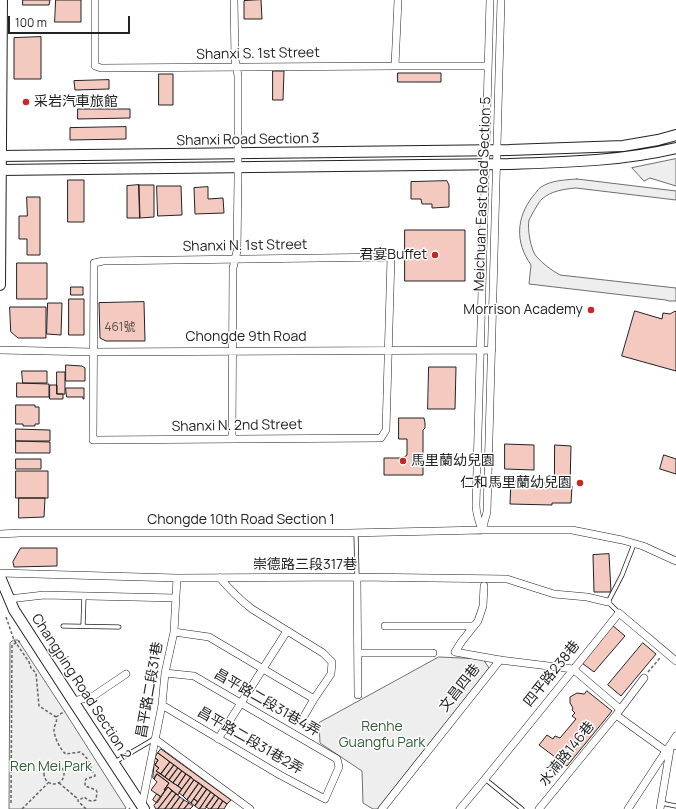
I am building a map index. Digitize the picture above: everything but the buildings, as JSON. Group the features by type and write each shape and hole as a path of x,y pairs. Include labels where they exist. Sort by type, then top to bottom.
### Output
{"street":[{"path":"0,285 2,0"},
{"name":"Shanxi S. 1st Street","path":"95,0 95,66 101,68 488,66"},
{"path":"232,439 233,268 238,251 238,76 234,59 234,0"},
{"path":"395,66 398,0"},
{"name":"Meichuan East Road Section 5","path":"482,530 476,512 490,0"},
{"name":"Meichuan East Road Section 5","path":"482,530 487,512 501,0"},
{"name":"Shanxi Road Section 3","path":"0,156 497,150 623,146 658,140 676,135"},
{"name":"Shanxi Road Section 3","path":"0,170 496,164 593,161 637,156 676,148"},
{"name":"Shanxi N. 1st Street","path":"93,352 94,263 103,261 391,257 389,350"},
{"name":"Chongde 9th Road","path":"0,350 93,352 232,350 492,350"},
{"name":"Shanxi N. 2nd Street","path":"93,352 93,440 382,438 386,430 389,350"},
{"name":"Chongde 10th Road Section 1","path":"0,534 572,530 622,540 643,546 676,561"},
{"name":"崇德路三段317巷","path":"0,573 177,578 357,577 507,579 554,594 587,597 608,602"},
{"name":"Changping Road Section 2","path":"0,577 14,610 143,807"},
{"path":"357,577 358,695"},
{"name":"昌平路二段31巷","path":"143,807 162,705 165,673 174,632 177,578"},
{"path":"220,578 241,601 323,653 332,662 331,674 303,718"},
{"path":"484,586 483,606 478,621 472,626 455,652 500,660 573,669 618,712 666,751"},
{"path":"9,599 44,595 176,598"},
{"path":"619,613 676,661"},
{"name":"四平路238巷","path":"460,809 619,613"},
{"path":"385,626 472,626"},
{"path":"218,738 287,631"},
{"path":"174,632 209,638 314,699"},
{"path":"358,653 433,653"},
{"name":"文昌四巷","path":"382,809 500,660"},
{"name":"昌平路二段31巷4弄","path":"165,673 194,676 337,759 339,767 325,799"},
{"path":"73,701 92,697 126,674"},
{"name":"水湳路146巷","path":"539,809 644,678"},
{"name":"昌平路二段31巷2弄","path":"162,705 280,775 325,799"},
{"path":"661,806 676,736"},
{"path":"155,739 250,809"},
{"path":"628,809 666,751 674,745"}],"lane":[{"path":"356,532 357,577"},
{"path":"619,613 608,602 622,575 634,544"},
{"path":"83,626 84,595"},
{"path":"63,626 120,627"},
{"path":"114,762 155,739"},
{"path":"485,779 522,809"},
{"path":"661,806 676,806"}],"path":[{"path":"6,617 16,642 29,662 31,668 36,673 39,706 56,717"},
{"path":"11,803 12,645 20,641"},
{"path":"644,678 665,651"},
{"path":"56,717 65,711"},
{"path":"56,717 57,720 54,732 61,749 66,754 80,752 85,755 96,775 86,779 85,781 85,786 96,790 96,800 92,802 84,797 78,801"},
{"path":"55,764 61,767 64,773 63,779 55,784 48,783 44,777 44,770 48,765 55,764"},
{"path":"59,782 78,799 78,801 86,809"},
{"path":"22,809 48,783"}],"green space":[{"path":"676,159 676,186 650,178 644,181 632,168"},
{"path":"577,179 676,191 676,200 576,188 554,192 541,200 529,220 530,239 536,256 547,267 560,275 676,288 676,301 529,284 531,265 522,248 520,239 521,221 527,204 539,189 545,185 563,180"},
{"name":"Ren Mei Park","path":"14,640 18,640 126,808 125,809 9,809 10,643"},
{"name":"Renhe Guangfu Park","path":"439,657 483,659 489,668 377,809 373,809 363,803 362,771 320,743 319,723"}],"place":[{"name":"采岩汽車旅館","path":"26,102"},
{"name":"君宴Buffet","path":"435,255"},
{"name":"Morrison Academy","path":"591,310"},
{"name":"馬里蘭幼兒園","path":"403,461"},
{"name":"仁和馬里蘭幼兒園","path":"580,483"}]}
